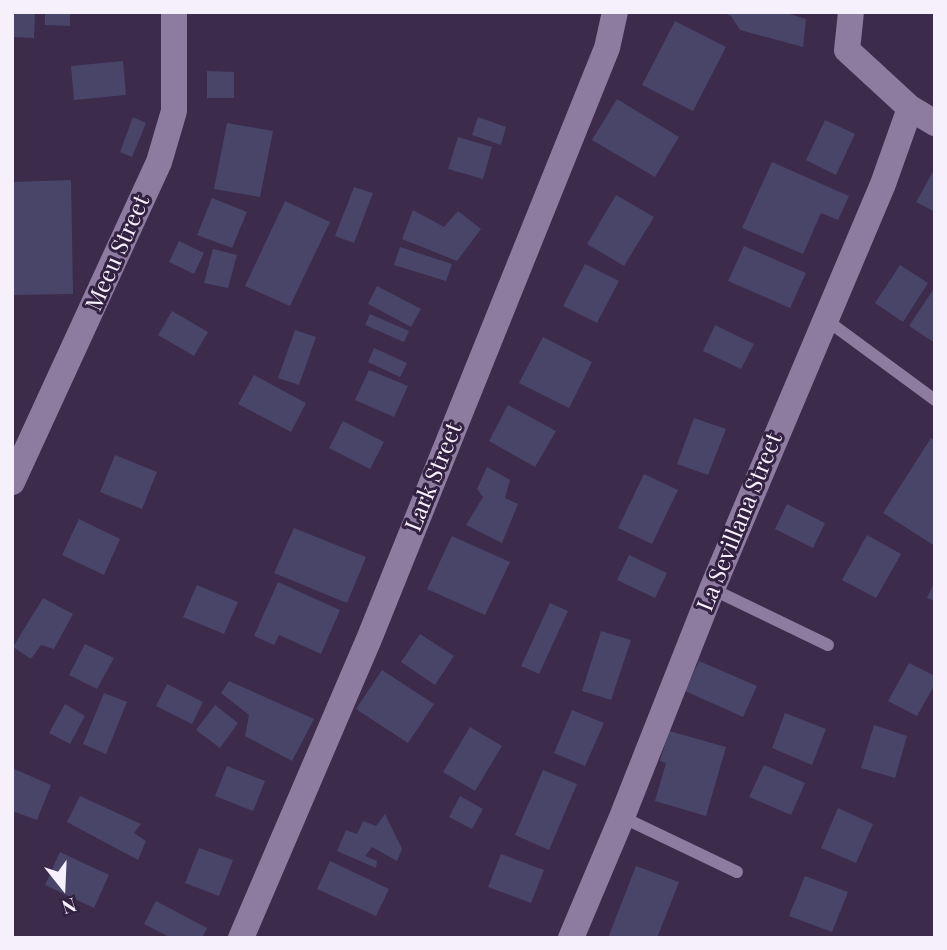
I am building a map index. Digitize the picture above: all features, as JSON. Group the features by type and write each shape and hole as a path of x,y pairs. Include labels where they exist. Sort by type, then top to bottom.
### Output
{"street":[{"name":"Meeu Street","path":"12,482 159,162 174,111 174,12"},
{"name":"Lark Street","path":"241,938 369,639 607,48 615,12"},
{"path":"851,12 847,50 910,108 935,122"},
{"name":"La Sevillana Street","path":"571,938 712,589 883,184 910,108"}],"lane":[{"path":"824,319 935,400"},
{"path":"712,589 828,645"},
{"path":"622,817 737,872"}],"building":[{"path":"12,12 35,12 34,38 12,37"},
{"path":"45,12 70,12 70,26 45,25"},
{"path":"723,12 783,12 806,19 803,47 740,30 731,16"},
{"path":"675,21 726,47 693,111 642,85"},
{"path":"123,61 126,95 74,100 71,66"},
{"path":"207,71 234,72 234,98 207,98"},
{"path":"617,99 679,137 655,177 592,140"},
{"path":"133,117 146,123 132,157 120,152"},
{"path":"478,117 506,127 501,145 472,135"},
{"path":"825,120 855,134 836,175 806,160"},
{"path":"227,123 273,131 260,197 214,189"},
{"path":"458,137 492,147 483,179 448,169"},
{"path":"772,162 849,196 838,220 821,213 803,254 742,228"},
{"path":"935,168 935,212 916,202"},
{"path":"71,180 73,294 12,295 12,182"},
{"path":"354,187 373,193 354,243 335,236"},
{"path":"616,195 654,217 624,266 587,244"},
{"path":"212,198 247,212 232,248 197,235"},
{"path":"285,201 330,222 290,306 245,286"},
{"path":"413,210 444,227 458,211 481,229 457,261 402,239"},
{"path":"179,241 204,253 194,274 169,262"},
{"path":"744,246 806,273 790,308 728,281"},
{"path":"400,247 452,264 446,281 394,265"},
{"path":"213,249 237,255 228,288 204,283"},
{"path":"585,264 619,281 597,323 563,306"},
{"path":"900,265 928,283 903,322 875,303"},
{"path":"377,286 421,309 411,327 368,304"},
{"path":"935,287 935,343 909,326"},
{"path":"172,311 208,332 194,356 158,335"},
{"path":"370,314 409,331 404,342 365,325"},
{"path":"715,325 754,344 741,369 703,351"},
{"path":"295,330 316,337 299,385 278,378"},
{"path":"543,337 592,362 569,408 519,383"},
{"path":"374,348 407,363 400,377 368,362"},
{"path":"369,370 408,386 394,417 355,400"},
{"path":"254,375 306,403 291,432 238,404"},
{"path":"508,405 556,431 535,467 489,441"},
{"path":"694,418 726,429 708,475 677,464"},
{"path":"343,421 384,442 370,469 329,448"},
{"path":"931,438 935,441 935,546 883,513"},
{"path":"115,455 157,472 142,509 100,492"},
{"path":"487,467 510,480 505,498 518,504 502,543 466,525 483,497 477,489"},
{"path":"644,474 678,490 652,544 618,528"},
{"path":"787,504 825,523 813,548 775,529"},
{"path":"79,519 120,539 104,575 62,555"},
{"path":"294,528 366,557 347,603 274,573"},
{"path":"867,535 901,554 876,598 842,580"},
{"path":"452,536 510,562 485,615 427,589"},
{"path":"629,555 667,573 655,598 617,580"},
{"path":"935,581 935,601 927,598"},
{"path":"278,582 340,610 321,654 279,635 274,645 254,636"},
{"path":"197,585 238,602 224,634 183,617"},
{"path":"43,598 73,614 54,649 41,645 31,659 13,647"},
{"path":"550,603 568,611 539,674 521,666"},
{"path":"601,631 631,640 611,700 582,691"},
{"path":"420,634 454,656 435,685 401,662"},
{"path":"85,644 114,658 97,689 69,675"},
{"path":"699,661 757,686 743,717 685,691"},
{"path":"909,663 935,676 935,684 917,716 888,701"},
{"path":"382,670 434,704 408,743 356,709"},
{"path":"229,681 314,719 292,761 245,736 249,715 221,693"},
{"path":"167,684 203,702 192,724 156,706"},
{"path":"104,693 127,702 106,754 83,744"},
{"path":"65,704 85,716 70,744 49,733"},
{"path":"215,705 238,723 220,748 196,730"},
{"path":"572,710 604,723 585,766 554,753"},
{"path":"785,713 826,729 812,765 772,748"},
{"path":"874,725 907,736 895,778 861,768"},
{"path":"470,727 502,746 475,791 443,772"},
{"path":"669,731 726,747 706,816 655,801 666,763 660,761"},
{"path":"764,765 805,783 791,815 749,797"},
{"path":"227,766 265,781 253,811 215,796"},
{"path":"12,768 51,785 37,820 12,811"},
{"path":"543,770 577,784 549,850 515,835"},
{"path":"80,796 141,824 134,833 146,841 138,860 67,822"},
{"path":"460,796 483,809 472,829 449,817"},
{"path":"838,808 873,824 856,863 821,848"},
{"path":"385,814 402,849 397,861 372,847 365,856 377,861 376,868 337,851 346,830 357,834 363,821 376,826"},
{"path":"199,848 233,860 219,896 185,883"},
{"path":"60,852 109,875 94,908 45,885"},
{"path":"501,854 544,870 531,903 488,887"},
{"path":"330,861 389,889 376,916 317,889"},
{"path":"636,866 679,882 657,938 608,938"},
{"path":"805,876 848,892 832,932 789,916"},
{"path":"156,901 207,928 202,938 171,938 144,924"}]}
